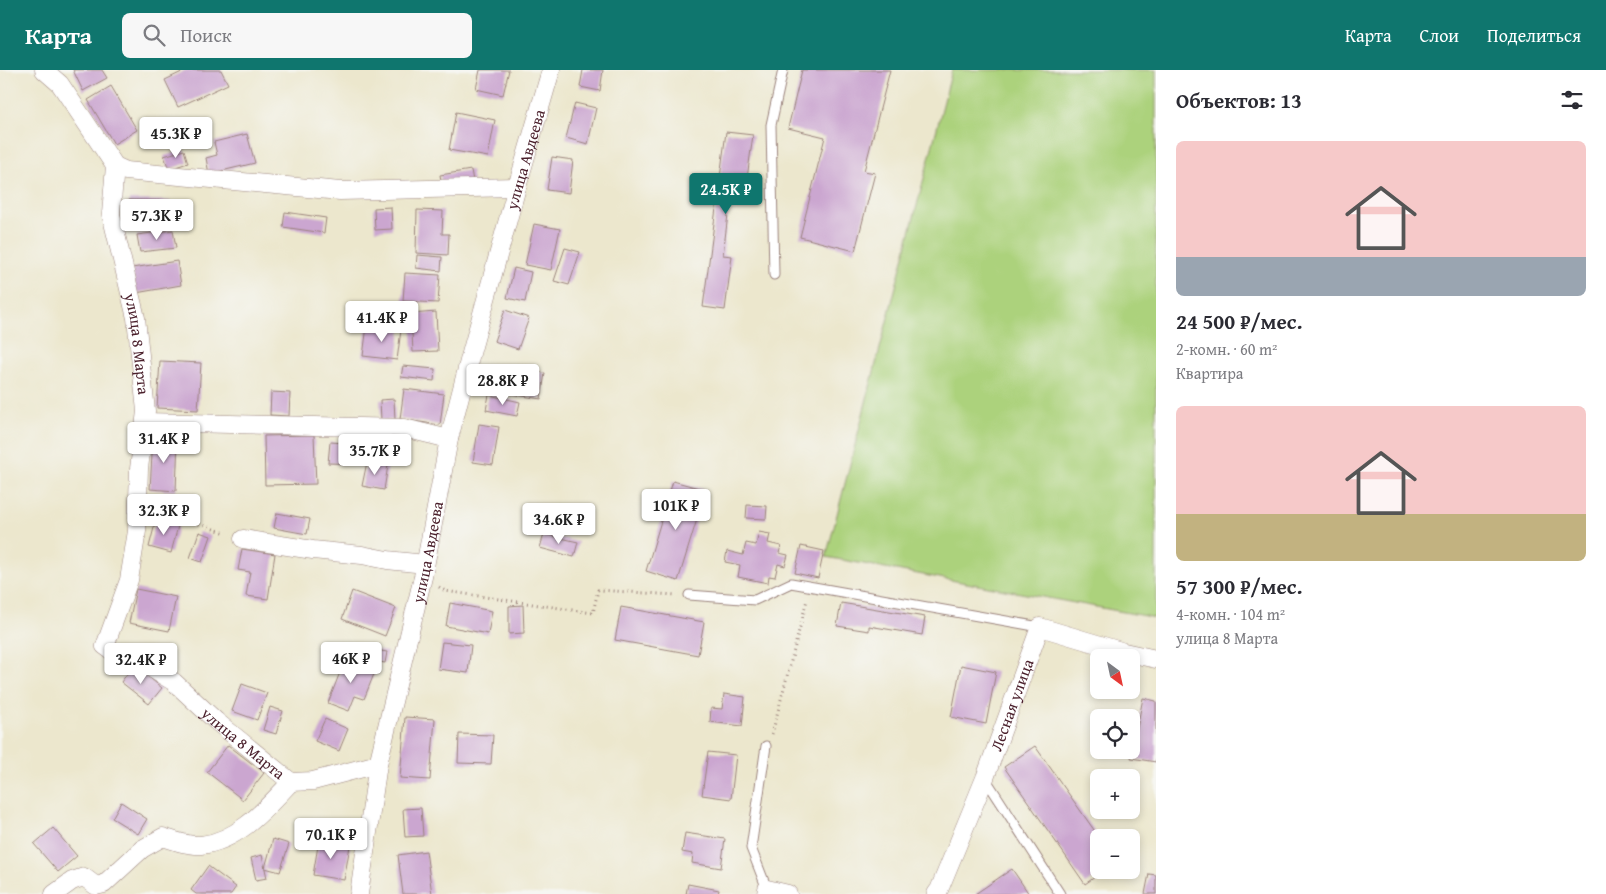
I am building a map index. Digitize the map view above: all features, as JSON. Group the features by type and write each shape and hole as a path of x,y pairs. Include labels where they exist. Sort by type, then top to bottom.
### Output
{"street":[{"path":"44,70 60,84 115,166 126,171 340,191 516,187"},
{"name":"улица Авдеева","path":"360,894 378,764 424,570 449,439 516,187 551,70"},
{"name":"улица 8 Марта","path":"115,166 111,214 136,318 146,411 139,469 137,531 129,580 105,646 119,656 146,665 174,682 216,721 291,782"},
{"path":"145,422 404,428 449,439"},
{"path":"243,539 313,550 362,555 424,570"},
{"path":"1040,627 1124,652 1156,659"},
{"name":"Лесная улица","path":"939,893 985,778 1040,627"},
{"name":"улица 8 Марта","path":"54,894 72,881 84,877 96,886 104,884 142,849 163,837 180,843 200,845 216,842 248,824 291,782 313,781 378,764"},
{"path":"767,891 788,894"}],"lane":[{"path":"774,275 771,125 784,70"},
{"path":"689,595 755,600 791,583 1040,627"},
{"path":"766,746 751,848 767,891"},
{"path":"985,778 1060,894"}],"path":[{"path":"138,511 149,511 194,523 243,539"},
{"path":"424,570 445,591 593,613 598,590 689,595"},
{"path":"766,746 774,730 810,587"}],"green space":[{"path":"952,70 1156,70 1156,618 826,557"}],"building":[{"path":"73,70 102,70 107,78 83,91"},
{"path":"186,70 221,70 228,84 178,107 165,80"},
{"path":"480,70 509,70 503,95 476,89"},
{"path":"583,70 603,70 600,91 580,87"},
{"path":"802,70 890,70 864,171 875,173 855,251 800,237 825,137 788,128"},
{"path":"111,86 137,130 114,144 88,100"},
{"path":"575,103 596,108 588,144 566,138"},
{"path":"456,112 495,120 488,157 449,150"},
{"path":"726,132 753,135 744,200 730,198 723,255 732,256 725,310 703,307"},
{"path":"247,134 255,163 209,174 206,158 217,155 214,142"},
{"path":"184,150 188,163 169,169 164,156"},
{"path":"552,157 573,160 569,193 547,190"},
{"path":"471,170 473,181 442,186 440,175"},
{"path":"129,200 170,201 170,228 128,227"},
{"path":"391,207 392,229 375,230 374,208"},
{"path":"417,210 443,211 442,234 449,234 448,255 416,253"},
{"path":"285,212 326,218 324,233 283,227"},
{"path":"534,224 560,229 551,270 525,265"},
{"path":"173,230 176,248 140,252 137,235"},
{"path":"565,248 580,252 569,285 554,281"},
{"path":"417,255 442,257 441,271 416,268"},
{"path":"177,261 181,285 136,293 132,268"},
{"path":"514,268 531,272 525,302 507,298"},
{"path":"405,273 440,275 438,303 403,301"},
{"path":"505,310 529,318 518,349 494,341"},
{"path":"436,312 438,351 413,352 411,314"},
{"path":"367,326 401,330 397,360 363,356"},
{"path":"160,361 201,363 198,410 157,408"},
{"path":"403,366 435,369 434,381 401,377"},
{"path":"502,367 545,373 541,399 498,392"},
{"path":"404,389 444,394 440,425 400,419"},
{"path":"271,392 290,393 289,416 270,415"},
{"path":"489,395 520,402 517,416 486,410"},
{"path":"394,399 395,420 381,420 380,400"},
{"path":"479,424 499,427 493,465 473,462"},
{"path":"314,435 316,484 265,485 264,436"},
{"path":"153,437 178,438 176,491 150,489"},
{"path":"330,442 363,444 361,464 328,463"},
{"path":"367,462 388,465 384,490 362,486"},
{"path":"673,481 706,490 678,581 646,571"},
{"path":"747,505 767,506 766,519 746,518"},
{"path":"277,513 310,519 307,534 274,528"},
{"path":"156,520 178,526 171,553 149,547"},
{"path":"199,532 211,536 202,562 190,558"},
{"path":"759,532 770,534 768,543 781,546 779,553 788,555 785,566 778,564 775,577 769,576 768,583 738,577 740,565 725,562 727,551 743,555 746,543 756,545"},
{"path":"544,534 578,542 574,557 540,548"},
{"path":"801,546 824,551 818,578 795,573"},
{"path":"242,549 275,554 268,599 246,596 250,572 238,570"},
{"path":"136,589 176,597 169,631 129,623"},
{"path":"352,591 396,608 385,636 342,619"},
{"path":"450,603 492,611 488,634 446,626"},
{"path":"841,603 925,617 922,635 869,626 869,631 837,626"},
{"path":"523,605 524,633 509,634 509,606"},
{"path":"621,607 704,622 698,655 615,640"},
{"path":"442,642 471,645 468,673 438,669"},
{"path":"370,649 387,652 385,663 368,660"},
{"path":"346,657 376,669 364,699 355,696 349,711 328,703"},
{"path":"134,665 162,688 149,704 121,682"},
{"path":"961,665 996,672 986,724 951,717"},
{"path":"242,684 267,693 257,720 232,711"},
{"path":"724,694 745,697 742,726 710,722 711,708 722,709"},
{"path":"1143,698 1156,701 1156,762 1137,759 1140,759 1140,713"},
{"path":"270,707 283,711 276,734 263,730"},
{"path":"405,717 435,719 430,780 400,778"},
{"path":"325,719 348,729 339,751 315,741"},
{"path":"459,734 493,735 491,764 458,763"},
{"path":"228,745 264,773 243,800 207,772"},
{"path":"1035,746 1093,829 1090,829 1090,879 1092,879 1085,884 1004,767"},
{"path":"708,752 736,755 731,799 702,795"},
{"path":"121,802 147,819 138,834 112,818"},
{"path":"421,808 423,836 405,837 403,809"},
{"path":"53,828 77,856 58,872 34,844"},
{"path":"685,833 725,839 721,868 692,863 693,854 682,852"},
{"path":"273,839 289,844 280,872 265,868"},
{"path":"319,840 350,846 344,880 313,875"},
{"path":"426,851 432,894 403,894 398,855"},
{"path":"262,855 267,878 256,880 251,858"},
{"path":"208,866 236,887 231,894 196,894 191,890"},
{"path":"1012,869 1029,894 975,894"},
{"path":"1149,874 1156,875 1156,894 1145,894"},
{"path":"688,884 719,890 718,894 686,894"}]}
